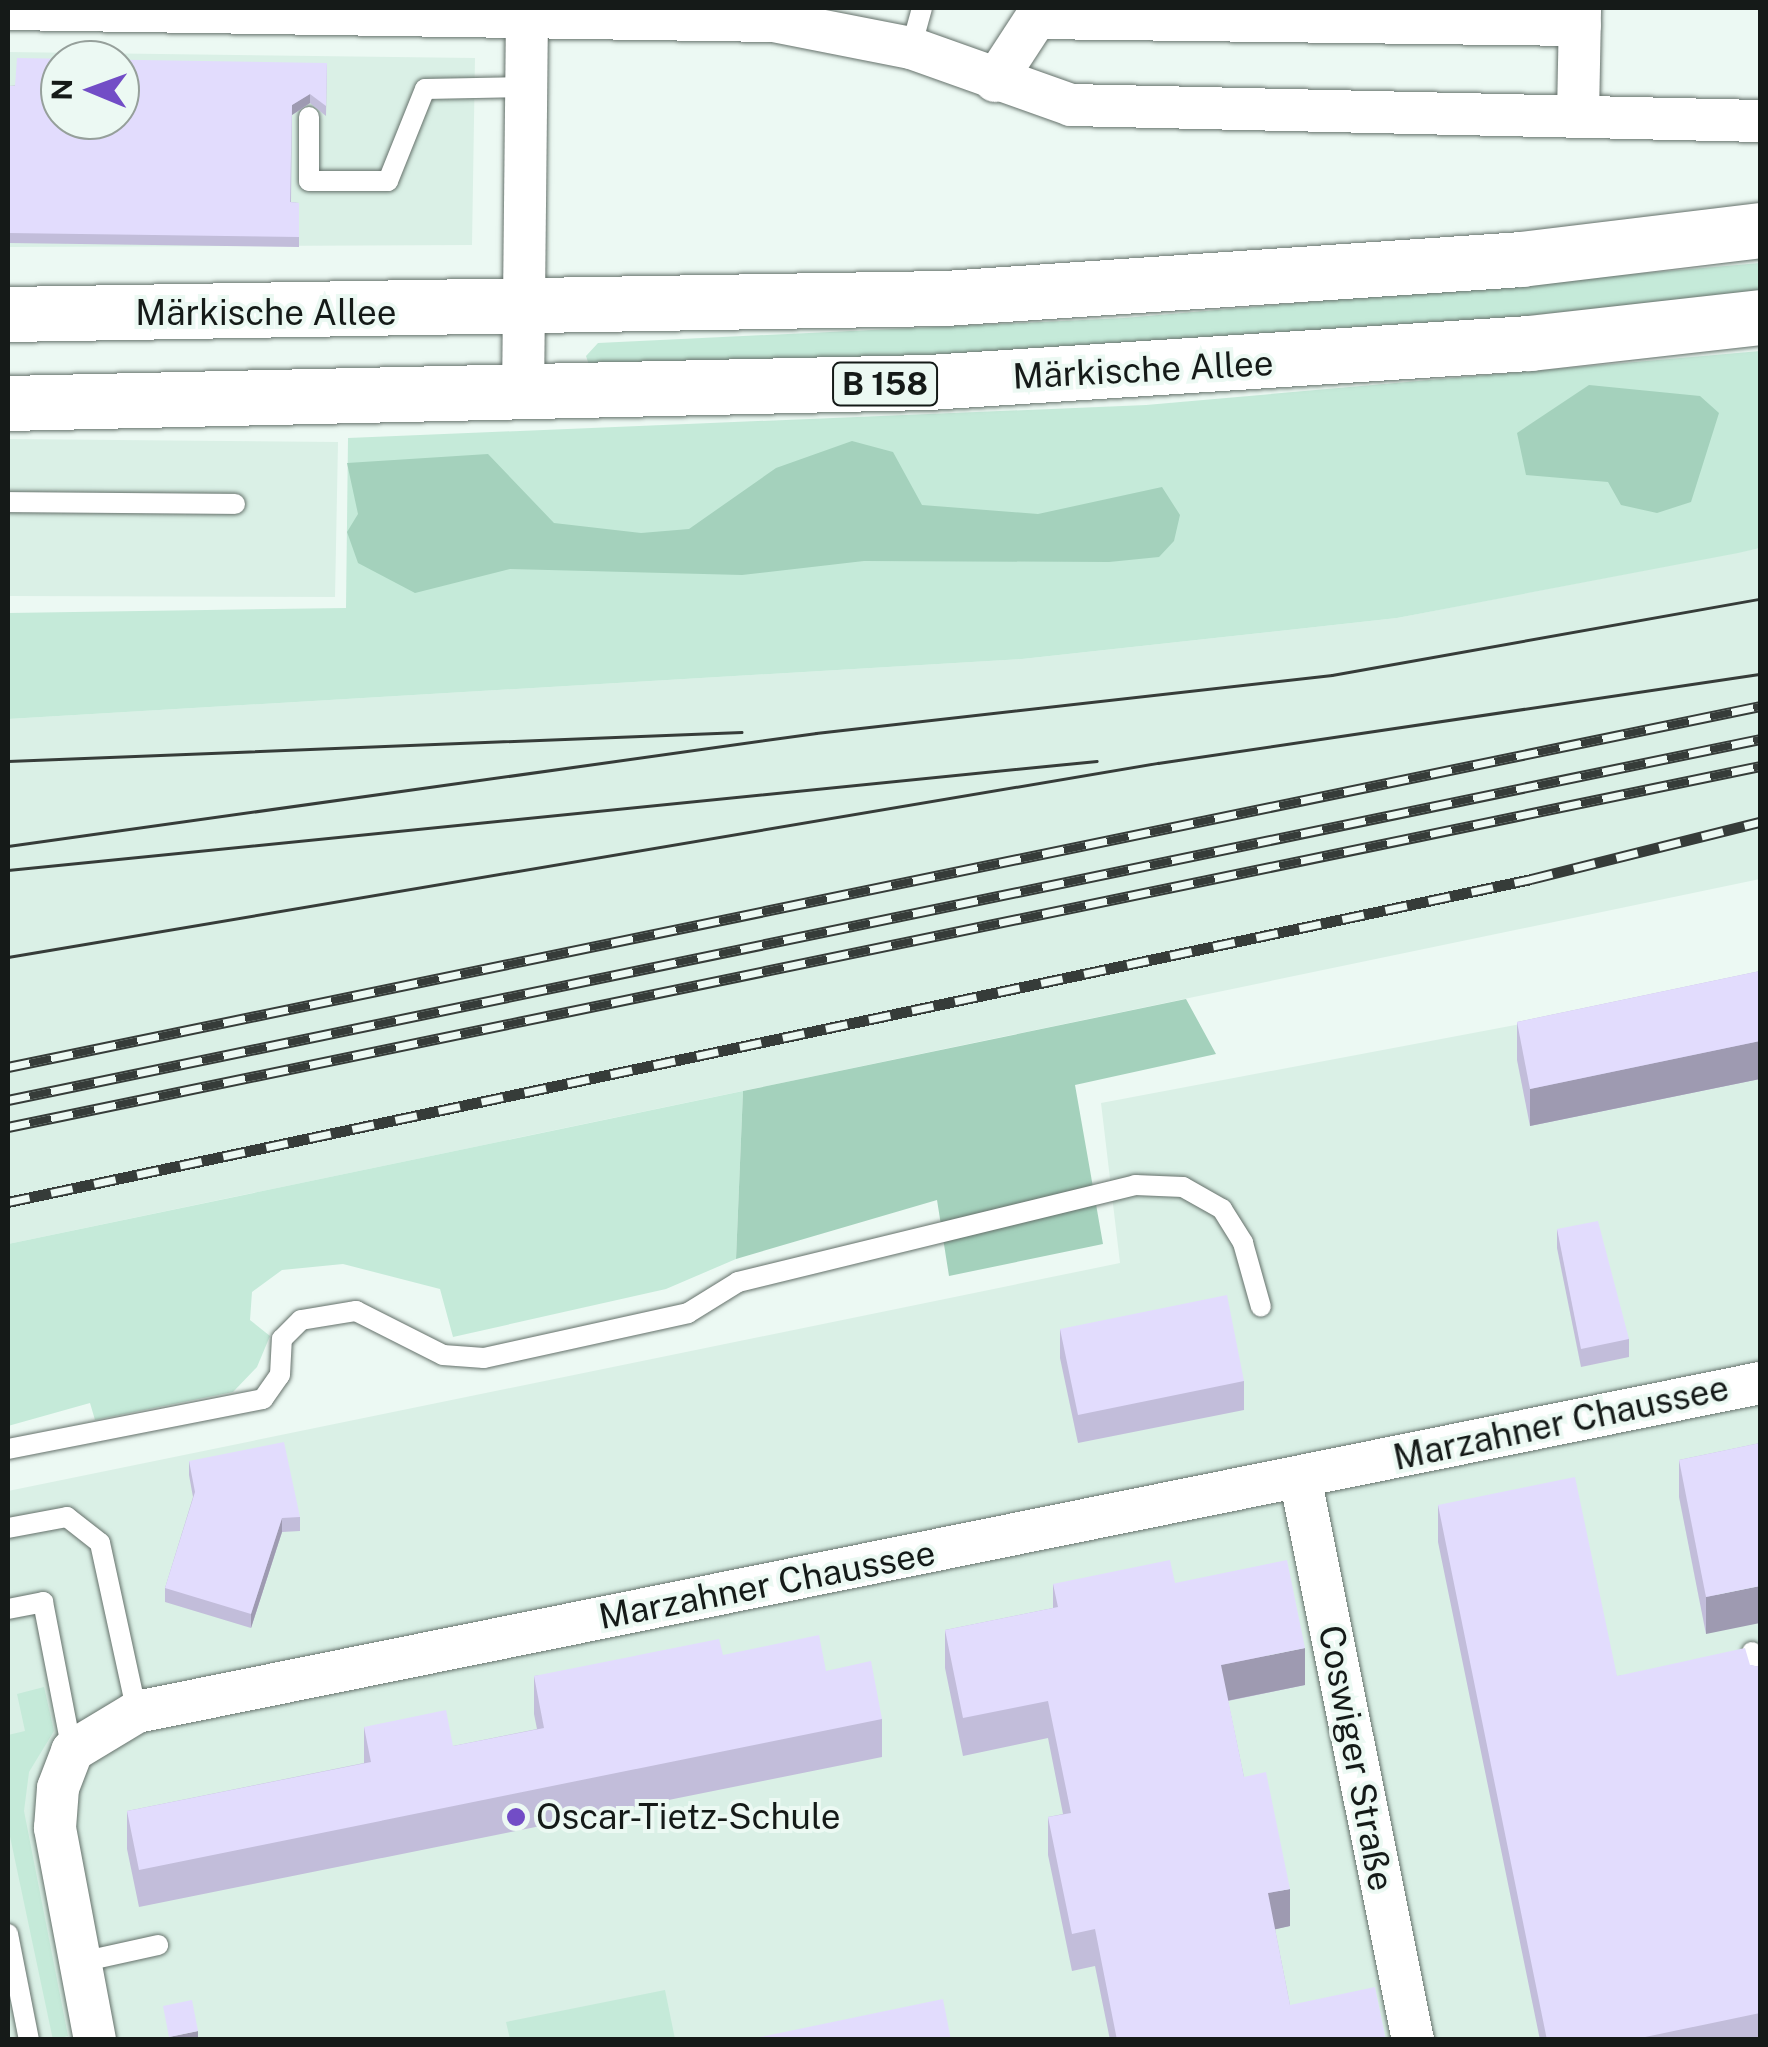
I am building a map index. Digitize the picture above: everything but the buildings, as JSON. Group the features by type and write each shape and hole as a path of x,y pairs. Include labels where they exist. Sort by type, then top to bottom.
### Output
{"main road":[{"name":"Märkische Allee","path":"8,314 524,311 1209,283 1760,230"},
{"name":"Märkische Allee","path":"8,403 523,396 1232,365 1760,318"}],"street":[{"path":"8,8 527,19 731,14 818,25 916,28 996,81 1071,106 1760,121"},
{"path":"996,81 1036,18 1580,16 1578,116"},
{"path":"523,396 527,19"},
{"name":"Marzahner Chaussee","path":"72,1751 137,1712 1760,1382"},
{"name":"Coswiger Straße","path":"1300,1476 1412,2040"},
{"path":"72,1751 56,1828 94,2040"}],"lane":[{"path":"309,117 309,181 388,181 425,89 527,88"},
{"path":"8,502 235,504"},
{"path":"8,1449 263,1399 280,1375 282,1339 301,1320 356,1311 442,1354 484,1358 688,1313 738,1282 1135,1185 1183,1187 1222,1209 1244,1242 1262,1307"},
{"path":"8,1528 66,1517 100,1543 137,1712"},
{"path":"8,1609 43,1602 72,1751"},
{"path":"1752,1652 1760,1692"},
{"path":"8,1934 29,2040"},
{"path":"80,1962 158,1945"}],"shaded area":[{"path":"8,52 40,52 40,140 140,140 140,54 475,58 472,245 8,247"},
{"path":"8,439 338,442 335,597 8,596"},
{"path":"1760,548 1760,879 8,1244 8,719 1022,659 1397,618"},
{"path":"1760,979 1760,2039 8,2040 8,1491 1120,1263 1101,1103"}],"green space":[{"path":"1760,263 1760,291 1487,320 1000,353 589,365 586,356 598,343 1124,318"},
{"path":"1760,351 1760,548 1738,553 1397,618 1022,659 8,719 8,613 346,608 348,438 1146,405"},
{"path":"1589,385 1700,396 1719,413 1691,502 1657,513 1621,505 1608,482 1526,475 1517,433"},
{"path":"852,441 893,452 922,505 1038,514 1162,487 1180,515 1174,541 1159,557 1109,562 864,561 742,575 510,569 415,593 358,563 347,532 358,514 347,463 488,454 554,523 641,533 689,529 776,468"},
{"path":"1186,999 1216,1054 1075,1085 1103,1244 949,1276 937,1200 736,1259 743,1091"},
{"path":"743,1091 736,1259 666,1289 453,1337 440,1289 343,1264 282,1270 252,1292 250,1320 270,1336 257,1367 233,1392 95,1420 90,1403 8,1426 8,1244"},
{"path":"44,1687 54,1731 29,1772 24,1811 68,2036 53,2040 8,1827 8,1735 25,1731 17,1694"},
{"path":"665,1990 675,2039 510,2039 506,2022"}],"tram line":[{"path":"8,846 816,733 1332,675 1760,599"},
{"path":"8,957 1158,763 1760,674"},
{"path":"8,761 741,732"},
{"path":"8,870 1097,761"}],"railway":[{"path":"8,1067 1760,706"},
{"path":"8,1100 1760,739"},
{"path":"8,1127 1760,766"},
{"path":"8,1202 1531,879 1760,822"}],"place":[{"name":"Oscar-Tietz-Schule","path":"516,1817"}]}
